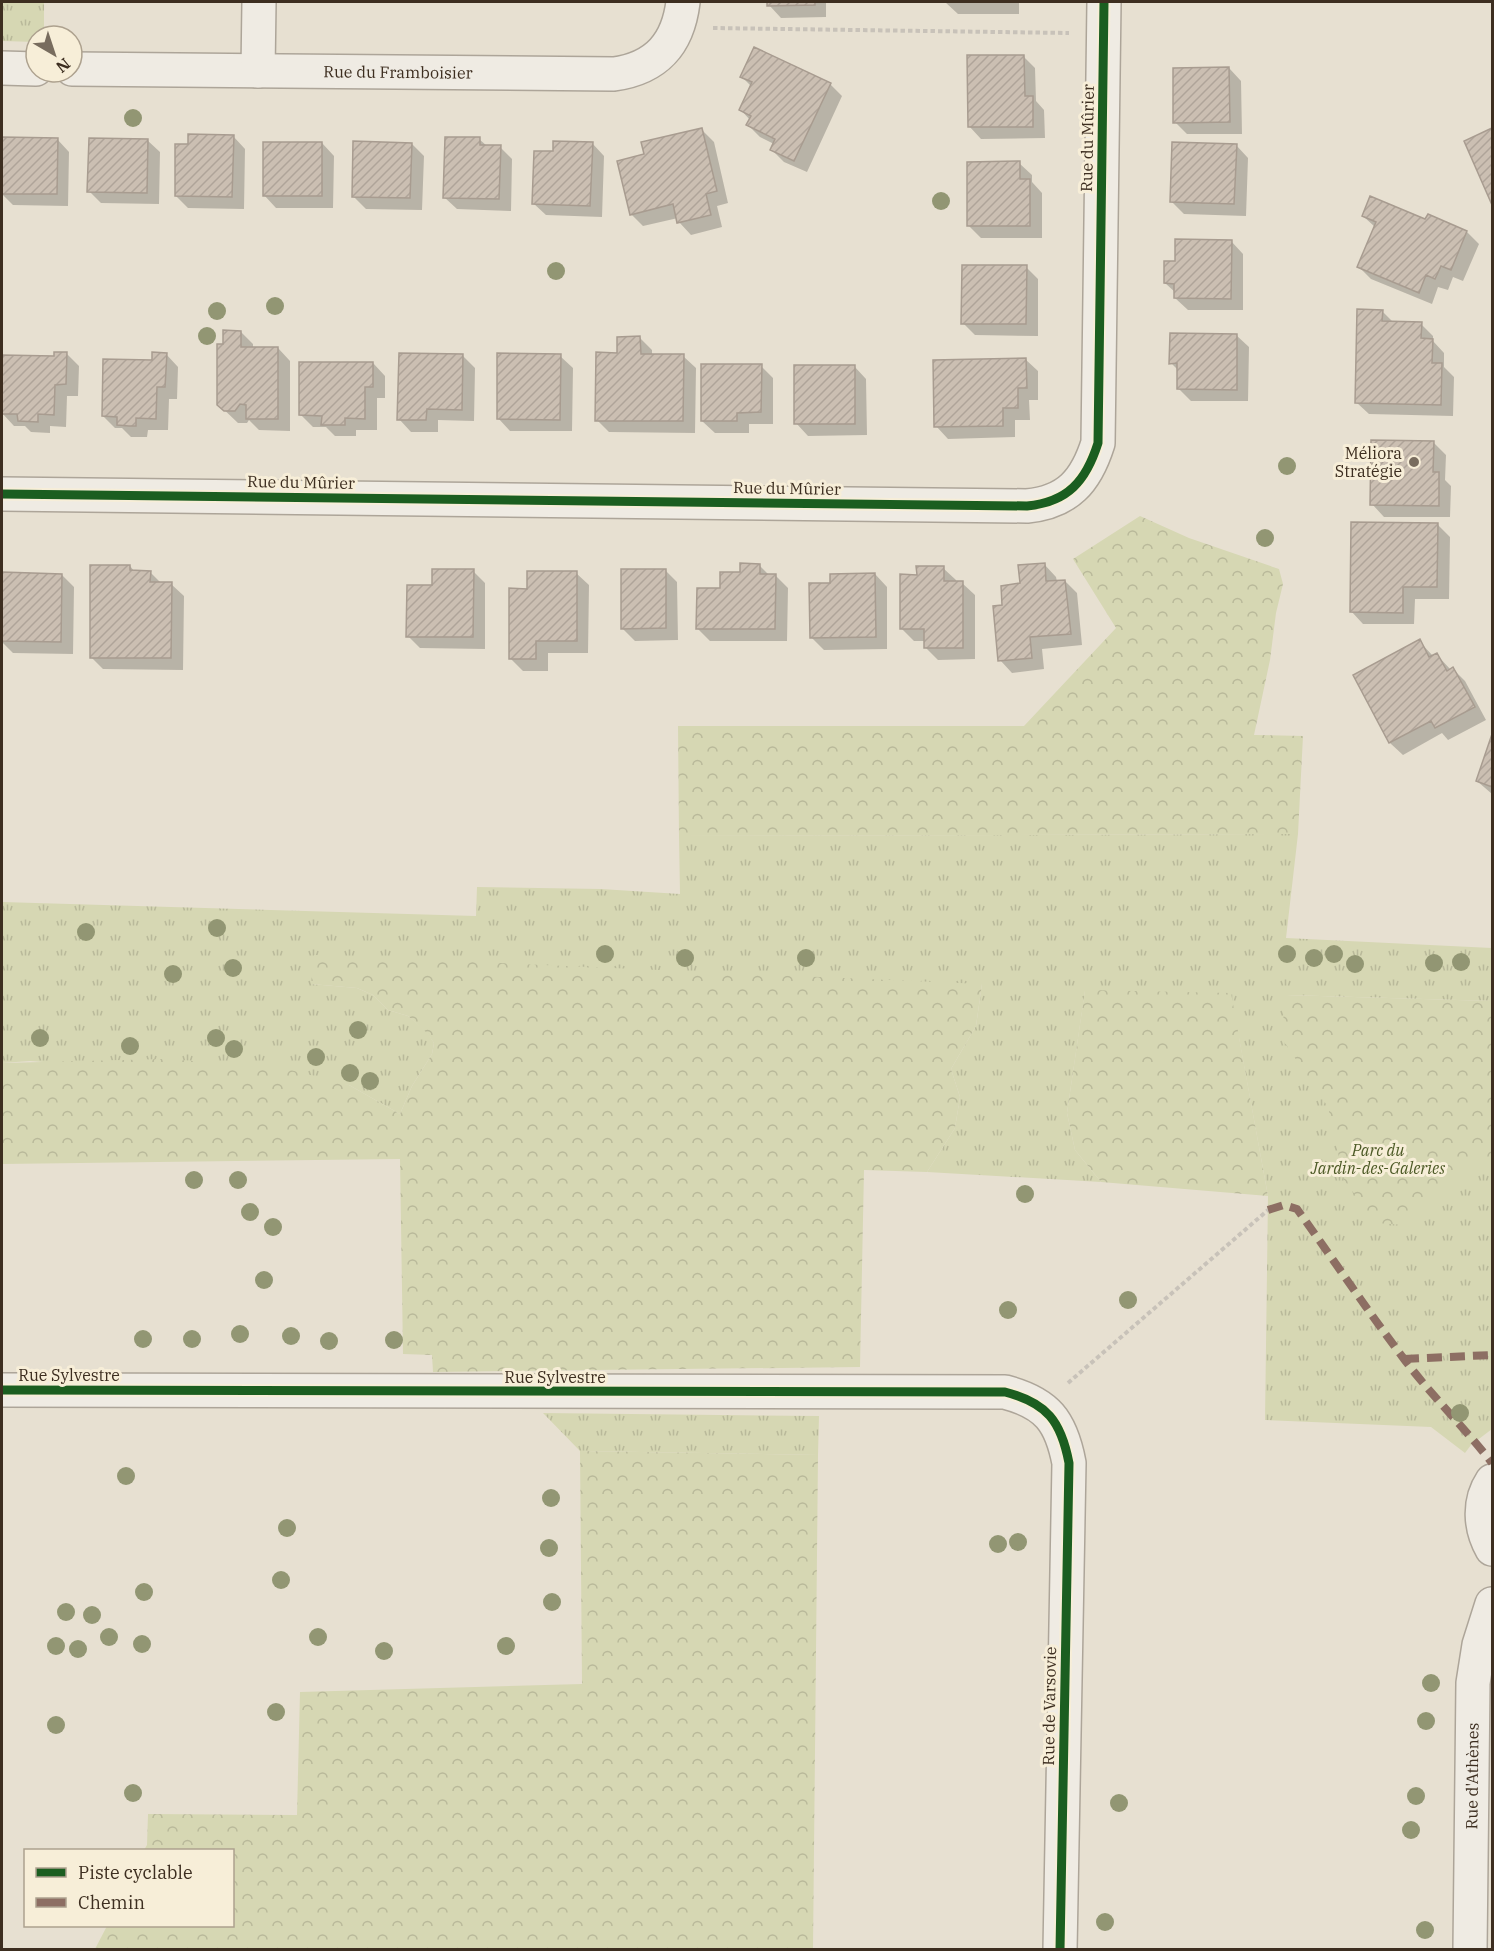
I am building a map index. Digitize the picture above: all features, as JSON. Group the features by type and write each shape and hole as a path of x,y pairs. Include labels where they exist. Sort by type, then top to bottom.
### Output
{"street":[{"path":"258,71 259,2"},
{"name":"Rue du Framboisier","path":"84,69 602,74 630,72 647,64 665,50 679,25 683,2"},
{"name":"Rue du Mûrier","path":"2,494 1027,506 1058,499 1084,476 1098,443 1104,2"},
{"path":"2,68 24,69"},
{"name":"Rue Sylvestre","path":"2,1390 1005,1392 1023,1397 1041,1407 1054,1422 1064,1439 1069,1463"},
{"name":"Rue de Varsovie","path":"1060,1950 1069,1463"},
{"path":"1492,1481 1483,1504 1482,1522 1492,1549"},
{"name":"Rue d'Athènes","path":"1470,1950 1473,1683 1479,1645 1492,1604"}],"path":[{"path":"706,28 1074,33"},
{"path":"1060,1390 1268,1210"}],"green space":[{"path":"2,2 44,2 44,24 24,24 24,42 2,41"},
{"path":"1140,516 1189,538 1279,569 1283,584 1254,735 1303,736 1298,834 679,836 678,726 1024,726 1116,628 1073,559"},
{"name":"Parc du Jardin-des-Galeries","path":"1298,834 1286,938 1492,948 1492,1001 1286,995 1492,1045 1492,1429 1471,1445 1465,1453 1431,1427 1265,1420 1268,1196 1239,1038 1085,991 1067,1113 1075,1150 1101,1182 927,1172 955,1128 960,1097 951,1069 976,1026 982,984 311,984 357,988 373,995 388,1010 408,1016 427,1032 434,1043 432,1054 412,1086 400,1114 349,1085 30,1061 2,1063 2,902 476,916 477,887 601,889 680,894 679,836"},
{"path":"314,955 982,984 976,1026 951,1069 960,1097 955,1128 927,1172 864,1170 860,1367 433,1372 432,1355 403,1354 400,1159 2,1164 2,1063 164,1059 279,1067 349,1085 400,1114 412,1086 432,1054 434,1043 427,1033 408,1016 388,1010 373,995 357,988 311,984"},
{"path":"1085,990 1231,993 1268,1196 1101,1182 1075,1150 1067,1113"},
{"name":"Parc du Jardin-des-Galeries","path":"1285,995 1492,1001 1492,1155 1472,1166 1405,1225 1376,1223 1344,1180 1328,1107 1282,1039"},
{"path":"543,1413 819,1416 818,1455 580,1451"},
{"path":"580,1451 818,1455 813,1949 95,1949 106,1927 234,1927 234,1849 145,1849 147,1845 148,1814 297,1815 300,1692 582,1684"}],"building":[{"path":"767,2 815,2 815,5 767,6"},
{"path":"754,47 831,83 794,161 770,150 775,139 746,125 751,116 739,110 752,82 740,77"},
{"path":"967,55 1024,55 1025,96 1033,96 1033,127 968,127"},
{"path":"1229,67 1230,122 1173,123 1173,68"},
{"path":"702,128 717,191 706,194 711,215 677,223 673,204 630,215 617,161 644,154 641,142"},
{"path":"1492,128 1492,205 1464,141"},
{"path":"188,134 234,135 232,197 175,196 175,144 188,144"},
{"path":"2,137 58,138 57,194 2,194"},
{"path":"445,137 480,137 480,145 501,145 499,199 443,198"},
{"path":"89,138 148,139 147,193 87,192"},
{"path":"353,141 412,143 410,198 352,197"},
{"path":"553,141 593,142 590,206 532,204 534,151 553,151"},
{"path":"263,142 322,142 322,196 263,196"},
{"path":"1172,142 1237,144 1234,204 1170,202"},
{"path":"1020,161 1020,179 1030,179 1030,226 967,226 967,162"},
{"path":"1370,196 1425,219 1428,214 1467,231 1451,270 1441,266 1435,279 1426,275 1419,293 1357,267 1376,222 1362,216"},
{"path":"1175,239 1232,240 1231,299 1174,298 1174,284 1164,283 1164,261 1175,261"},
{"path":"962,265 1027,265 1026,324 961,324"},
{"path":"1357,309 1383,310 1382,321 1422,322 1421,338 1433,339 1432,363 1442,363 1441,405 1355,403"},
{"path":"223,330 241,331 241,347 278,347 278,419 246,419 246,405 240,404 235,411 224,411 217,405 217,344 223,344"},
{"path":"1170,333 1237,334 1237,390 1177,389 1177,363 1169,364"},
{"path":"640,336 641,354 684,354 683,421 595,421 596,352 617,353 617,337"},
{"path":"54,352 67,352 66,384 55,385 54,415 38,414 38,422 18,421 17,414 2,414 2,355 54,356"},
{"path":"152,352 167,353 165,387 157,387 156,419 136,418 136,426 129,426 117,425 117,417 102,416 103,359 152,360"},
{"path":"399,353 463,354 462,410 427,409 426,420 397,420"},
{"path":"497,353 561,354 560,420 497,419"},
{"path":"1026,358 1027,388 1018,388 1018,408 1003,408 1003,426 934,427 933,360"},
{"path":"299,362 373,362 373,387 365,387 365,419 345,418 345,425 321,425 322,416 299,415"},
{"path":"701,364 762,364 761,412 737,413 737,421 701,421"},
{"path":"794,365 855,365 855,424 794,424"},
{"path":"1371,440 1434,441 1433,472 1439,472 1439,506 1370,505"},
{"path":"1351,522 1438,523 1437,587 1403,587 1403,613 1350,612"},
{"path":"740,563 760,564 760,574 776,574 775,629 696,629 697,588 720,588 720,572 740,572"},
{"path":"1045,563 1046,581 1065,580 1071,634 1030,637 1032,658 998,661 993,606 1002,605 1001,586 1020,583 1018,565"},
{"path":"90,565 130,565 130,570 151,571 150,582 172,582 171,658 90,658"},
{"path":"916,566 944,566 944,581 963,581 963,648 924,648 924,629 900,629 900,574 917,575"},
{"path":"432,569 474,569 473,637 406,637 407,585 432,585"},
{"path":"621,569 666,569 666,628 621,629"},
{"path":"527,571 577,571 577,641 536,641 536,659 509,659 509,588 527,589"},
{"path":"2,572 62,574 61,642 2,641"},
{"path":"875,573 876,637 810,638 809,583 830,583 830,574"},
{"path":"1420,639 1429,657 1437,653 1447,671 1453,667 1475,707 1435,728 1431,721 1389,743 1353,675"},
{"path":"1492,734 1492,787 1476,781"}],"marked path":[{"path":"1268,1210 1284,1205 1297,1209 1404,1359 1492,1463"},
{"path":"1404,1359 1492,1355"}],"cycle path":[{"path":"2,494 1027,506 1054,500 1081,479 1098,443 1104,2"},
{"path":"2,1390 1005,1392 1032,1402 1042,1408 1056,1425 1062,1436 1069,1463 1060,1950"}],"place":[{"name":"Méliora Stratégie","path":"1414,462"}]}
